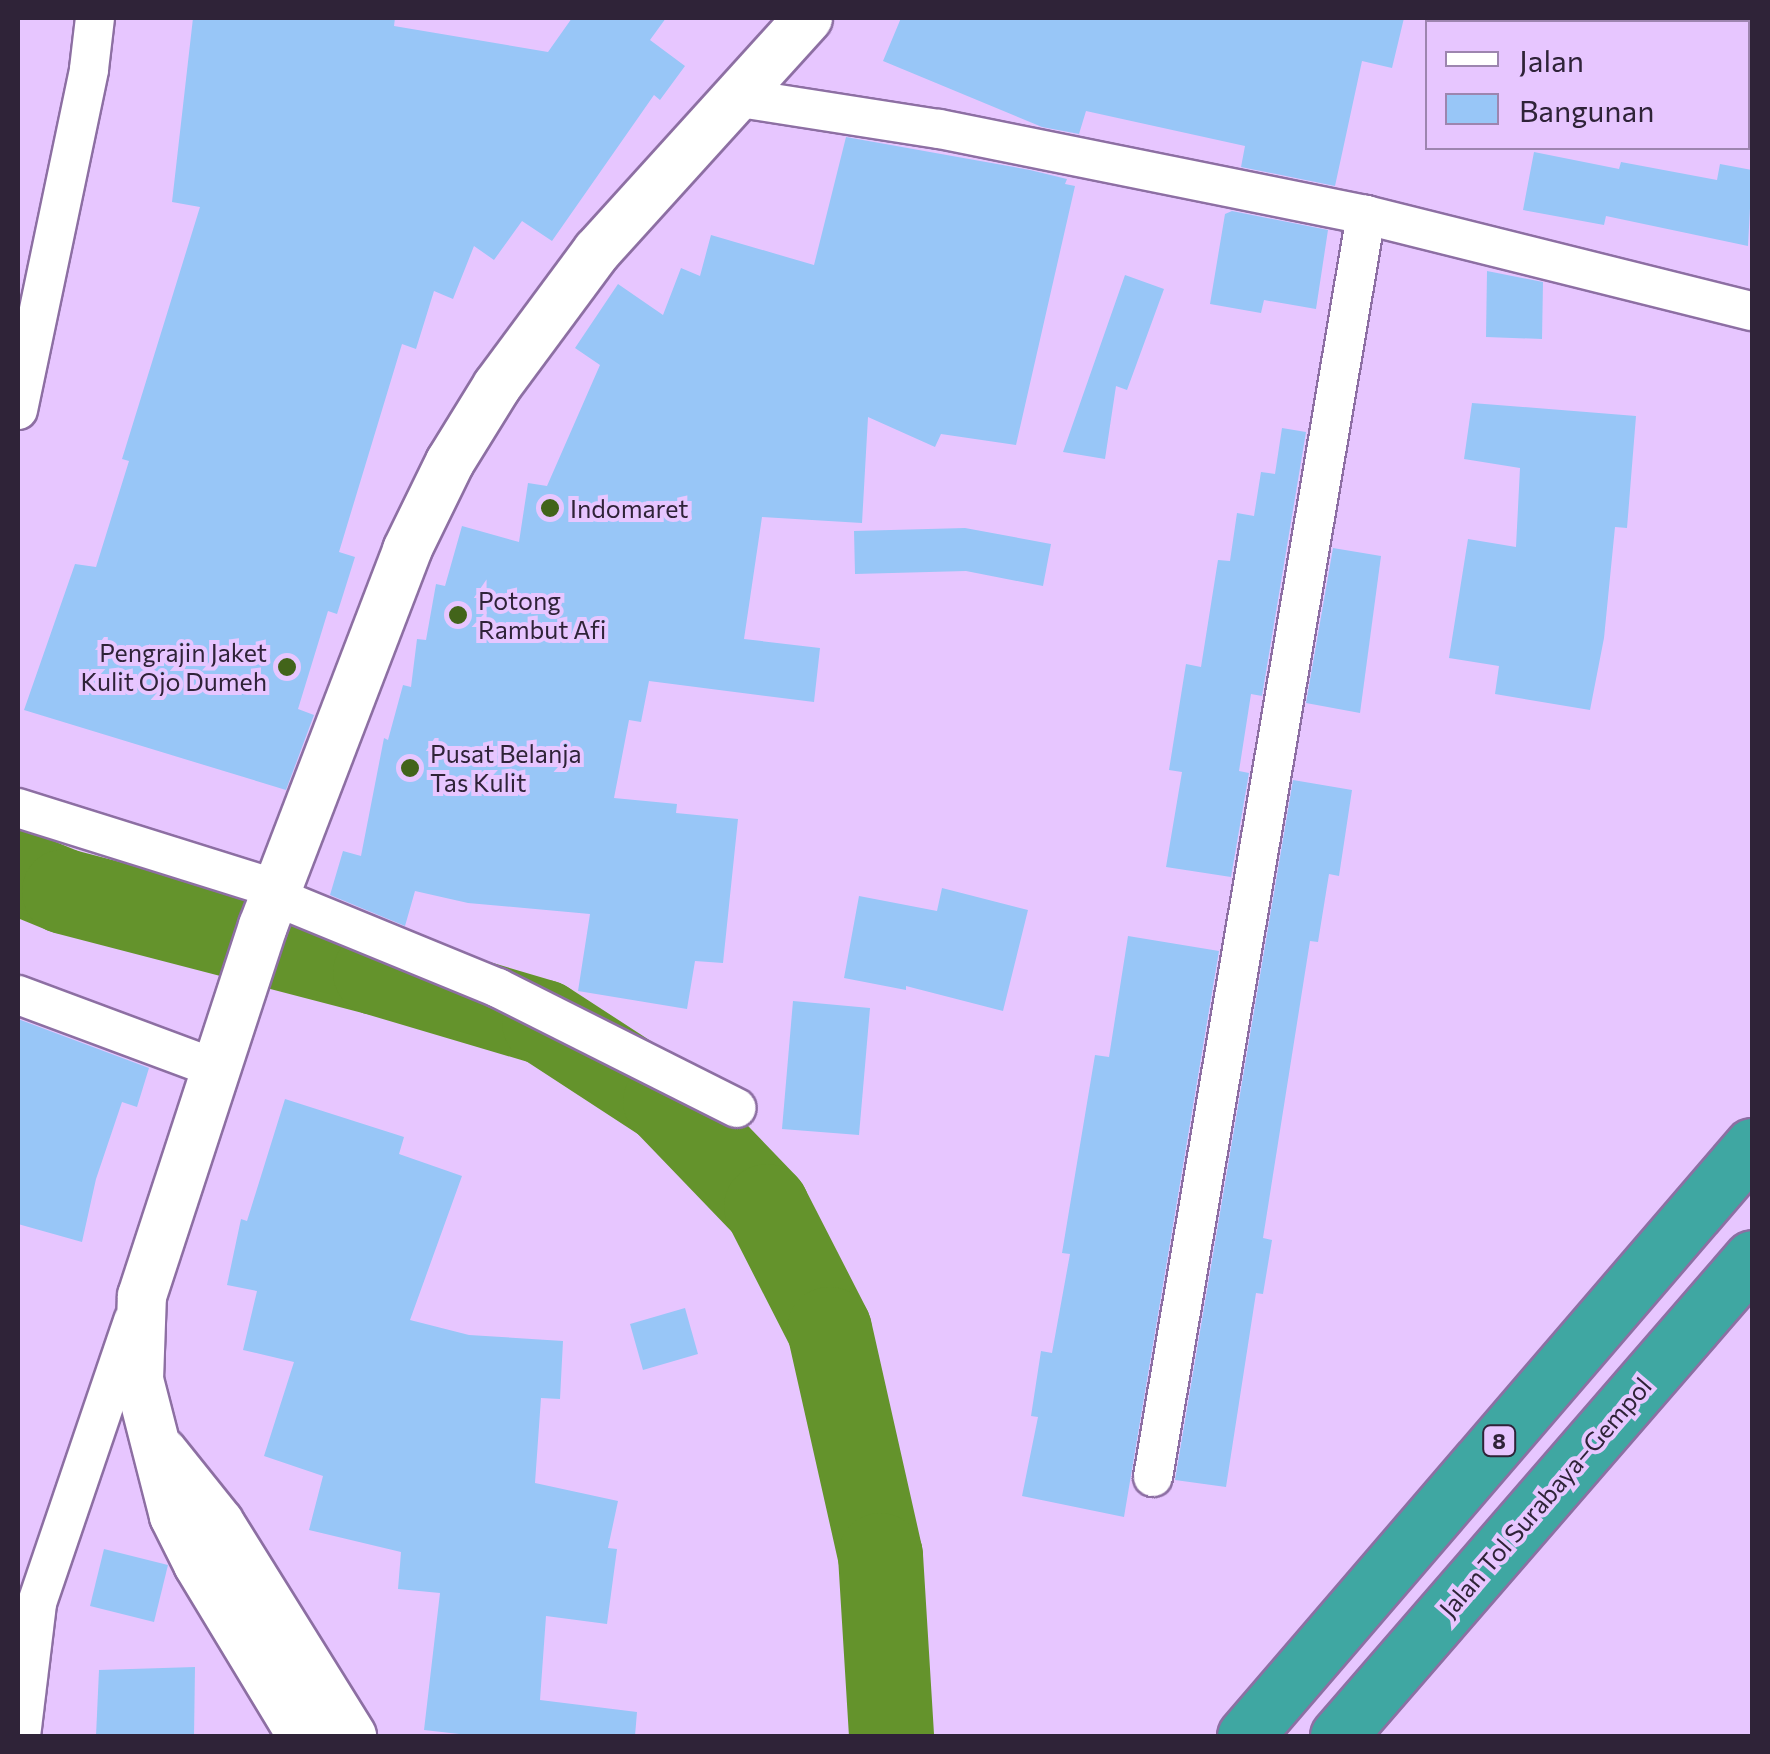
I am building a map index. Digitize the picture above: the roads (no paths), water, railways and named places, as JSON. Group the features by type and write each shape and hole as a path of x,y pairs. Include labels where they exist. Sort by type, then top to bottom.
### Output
{"highway":[{"name":"8","path":"1244,1736 1752,1146"},
{"name":"Jalan Tol Surabaya–Gempol","path":"1338,1736 1752,1258"}],"street":[{"path":"18,410 89,69 95,18"},
{"path":"22,1736 37,1603 142,1296 216,1062 407,550 450,462 496,386 597,250 740,98 808,18"},
{"path":"740,98 939,129 1366,215 1752,310"},
{"path":"1152,1477 1366,215"},
{"path":"18,808 498,988 737,1108"},
{"path":"18,995 216,1062"},
{"path":"142,1296 137,1346 139,1380 174,1516 284,1669 352,1736"},
{"path":"284,1669 302,1736"}],"waterway":[{"path":"18,872 64,891 375,972 544,1022 665,1101 766,1206 829,1329 880,1555 891,1736"}],"place":[{"name":"Indomaret","path":"550,508"},
{"name":"Potong Rambut Afi","path":"458,615"},
{"name":"Pengrajin Jaket Kulit Ojo Dumeh","path":"287,667"},
{"name":"Pusat Belanja Tas Kulit","path":"410,768"}]}
